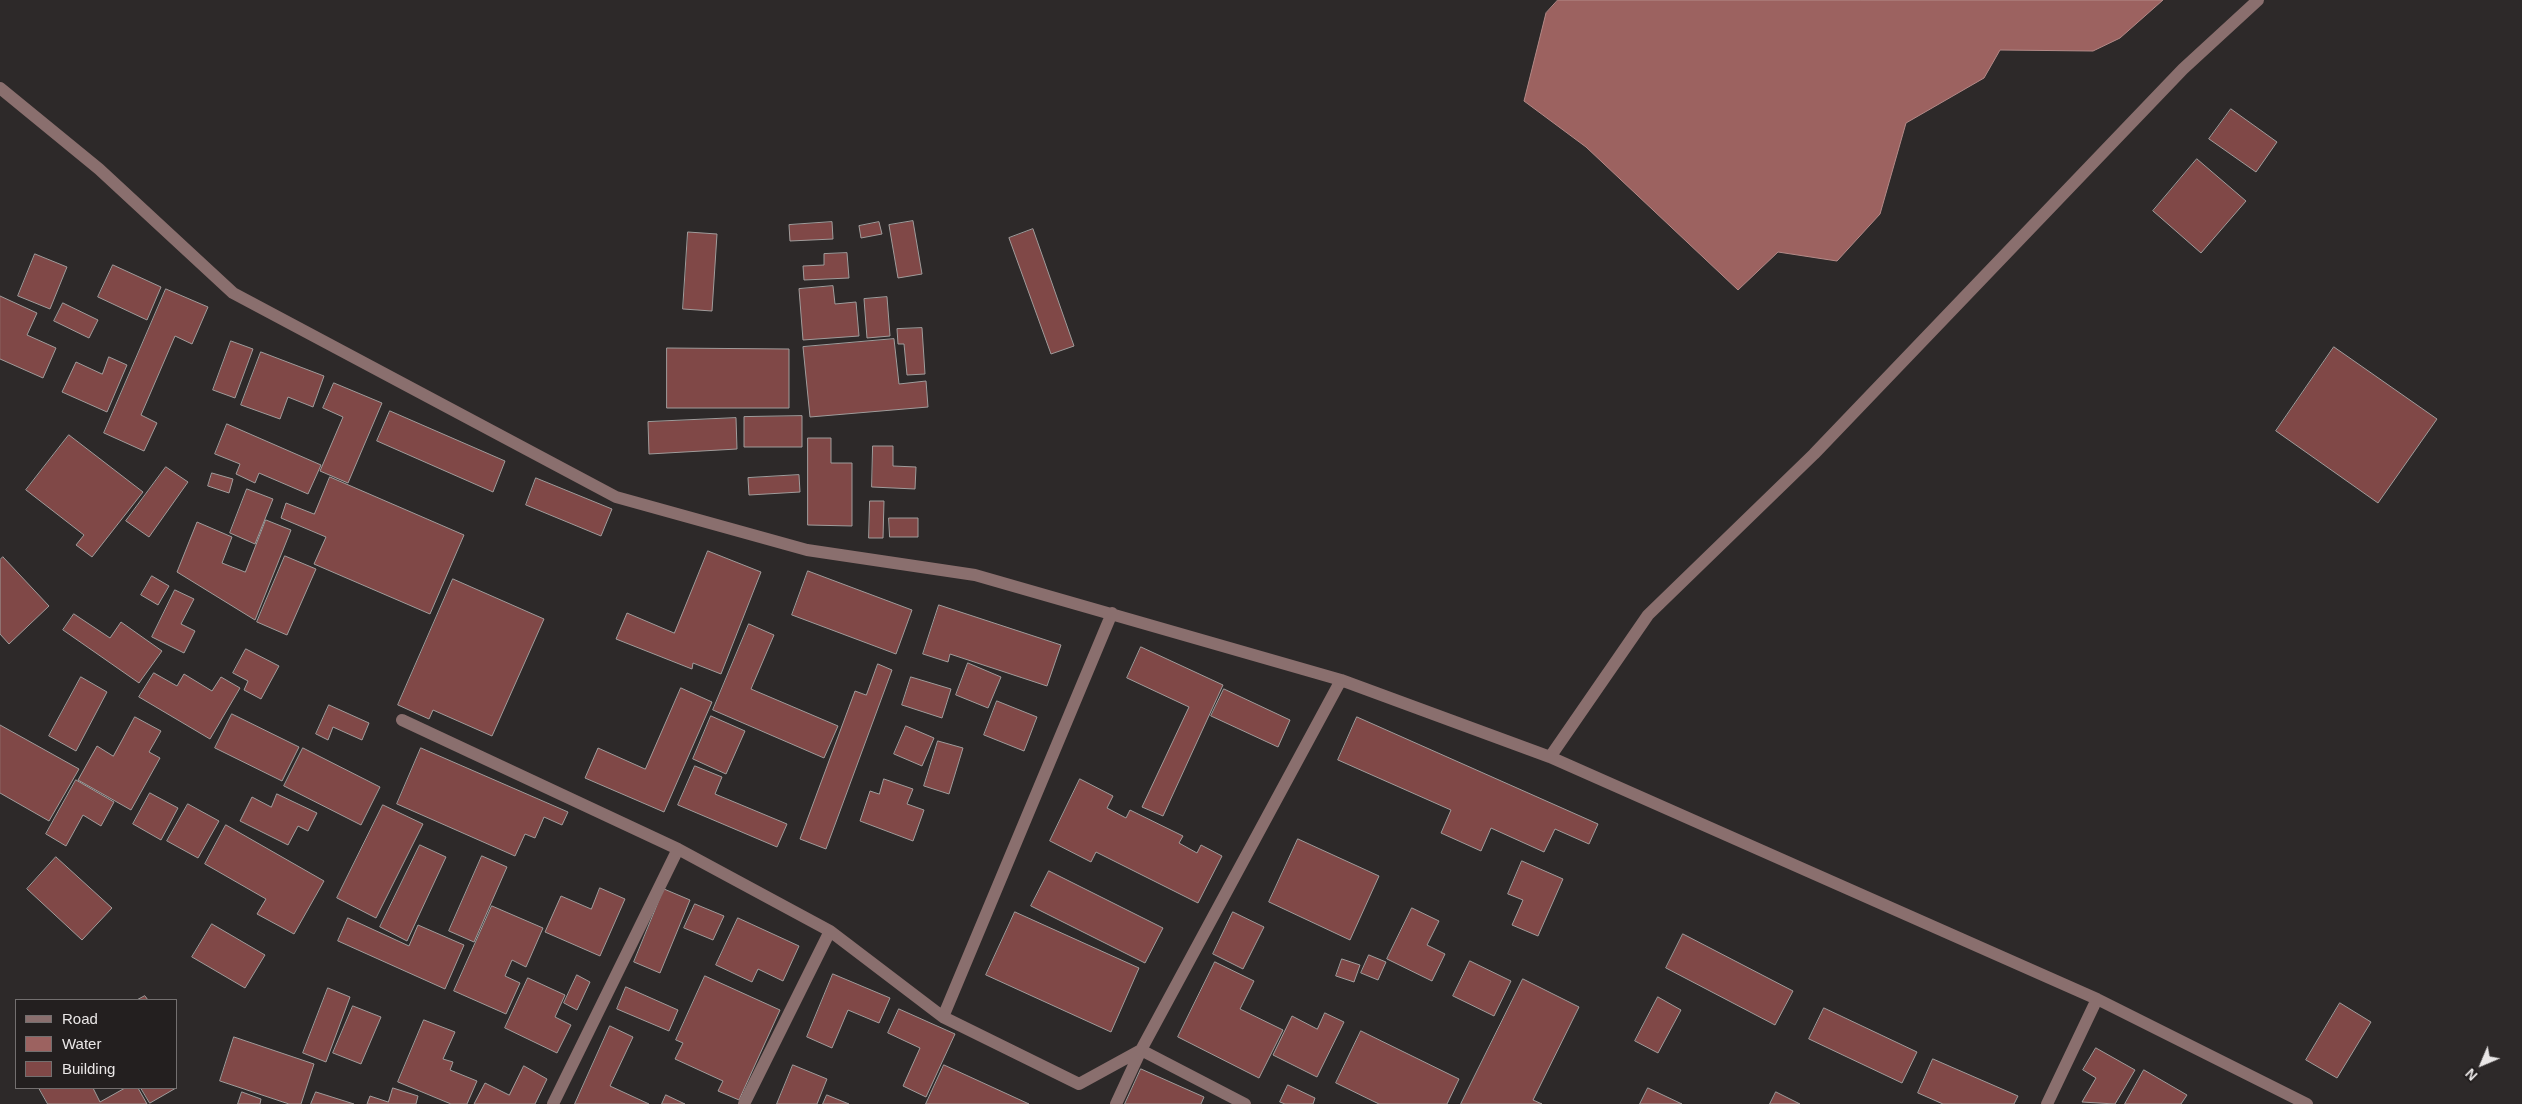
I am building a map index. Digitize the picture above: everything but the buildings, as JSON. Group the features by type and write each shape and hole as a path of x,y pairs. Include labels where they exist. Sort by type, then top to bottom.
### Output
{"street":[{"path":"1550,757 1648,615 1814,454 2183,69 2258,0"},
{"path":"0,88 99,169 233,293 616,498 807,550 975,574 1112,612 1340,680 1550,757 2097,998 2307,1104"},
{"path":"943,1017 1112,612"},
{"path":"1116,1104 1140,1050 1340,680"},
{"path":"402,720 678,849 830,931 943,1017 1079,1084 1140,1050"},
{"path":"553,1104 678,849"},
{"path":"744,1104 830,931"},
{"path":"2047,1104 2097,998"},
{"path":"1140,1050 1245,1104"}],"water":[{"path":"1558,0 2163,0 2120,38 2093,51 2000,50 1984,78 1906,123 1880,214 1837,261 1778,252 1738,290 1586,147 1524,101 1546,13"}]}
